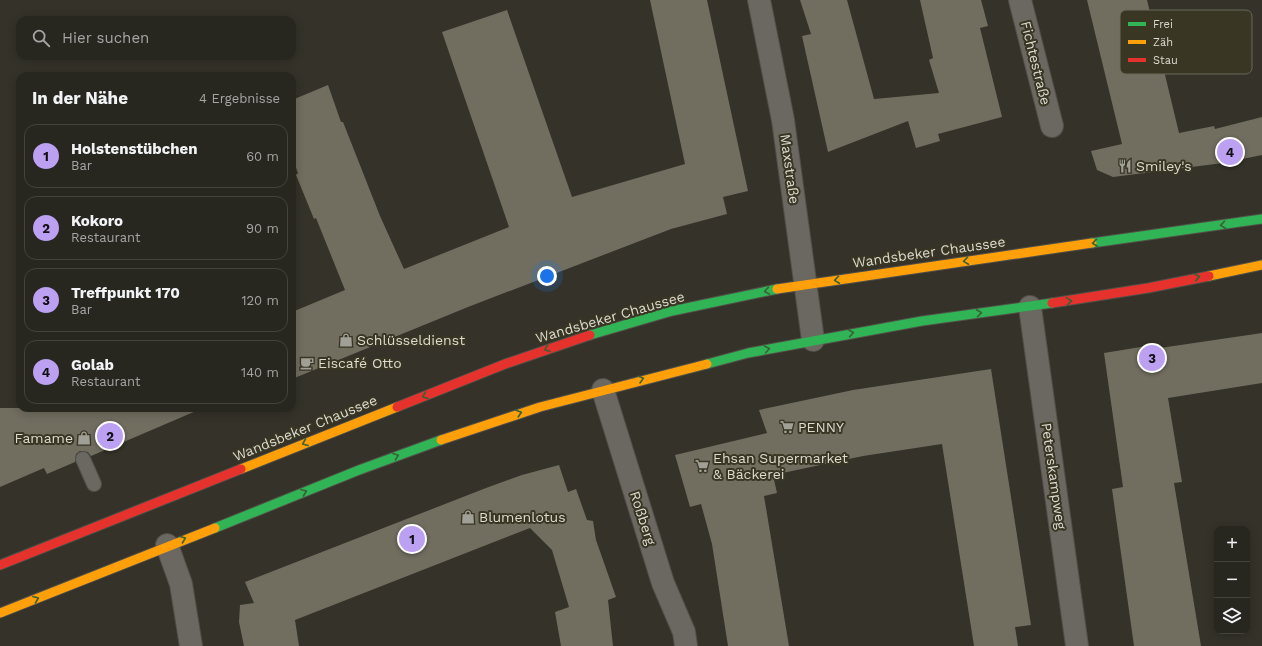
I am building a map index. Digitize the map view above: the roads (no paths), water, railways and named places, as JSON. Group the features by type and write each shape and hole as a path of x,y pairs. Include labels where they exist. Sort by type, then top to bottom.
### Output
{"main road":[{"name":"Wandsbeker Chaussee","path":"0,565 483,373 566,342 653,316 734,297 806,284 1262,219"},
{"path":"0,613 167,545 359,470 462,432 540,406 748,353 813,340 922,321 1030,307 1148,288 1262,265"}],"street":[{"name":"Maxstraße","path":"759,0 783,120 813,340"},
{"name":"Fichtestraße","path":"1020,0 1052,126"},
{"name":"Peterskampweg","path":"1030,307 1077,646"},
{"name":"Roßberg","path":"603,390 663,583 684,632 686,646"},
{"path":"167,545 181,584 191,646"}],"lane":[{"path":"82,459 94,484"}],"place":[{"name":"Golab","path":"1230,152"},
{"name":"Smiley's","path":"1125,166"},
{"name":"Schlüsseldienst","path":"346,340"},
{"name":"Treffpunkt 170","path":"1152,358"},
{"name":"Eiscafé Otto","path":"307,363"},
{"name":"PENNY","path":"787,427"},
{"name":"Kokoro","path":"110,436"},
{"name":"Famame","path":"84,438"},
{"name":"Ehsan Supermarket & Bäckerei","path":"702,466"},
{"name":"Blumenlotus","path":"468,517"},
{"name":"Holstenstübchen","path":"412,539"}]}
